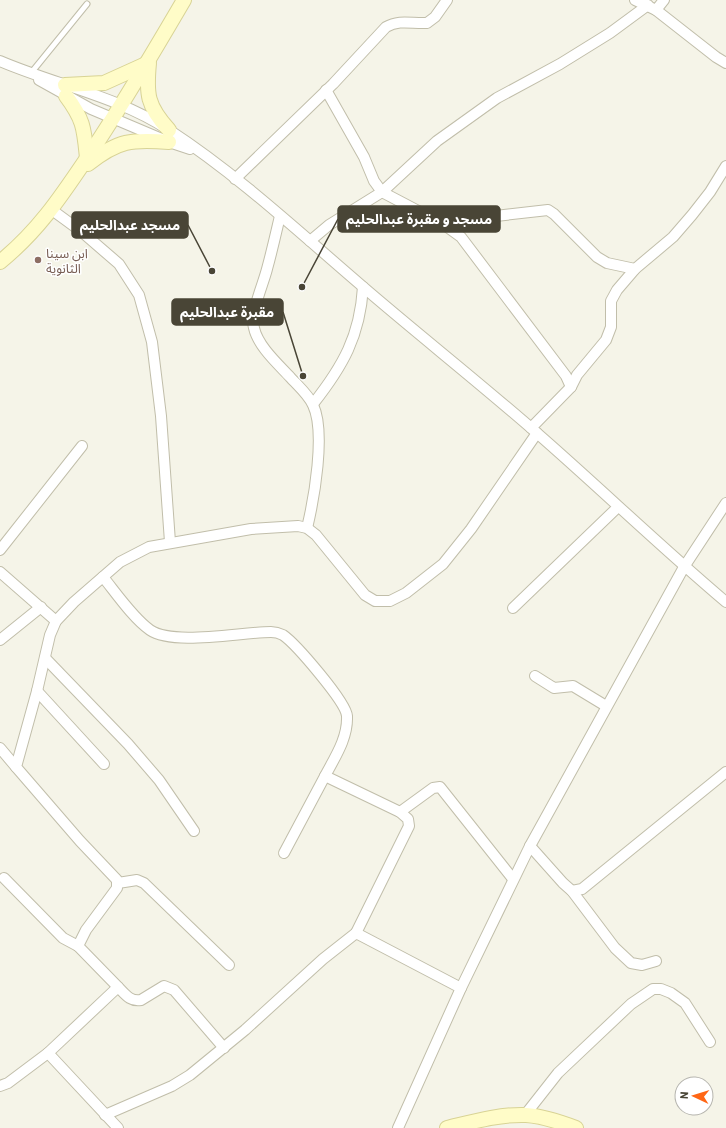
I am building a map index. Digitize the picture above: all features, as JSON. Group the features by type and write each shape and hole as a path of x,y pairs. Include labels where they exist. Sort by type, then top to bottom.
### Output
{"street":[{"path":"0,262 21,245 52,210 114,118 184,0"},
{"path":"235,180 386,28 393,23 404,21 427,23 435,17 447,0"},
{"path":"635,0 652,8 710,53 726,63"},
{"path":"310,241 329,225 382,192 437,141 497,98 572,56 664,0"},
{"path":"0,61 65,90 92,109 114,118 169,136"},
{"path":"65,90 104,83 148,61"},
{"path":"148,61 147,82 149,102 169,136"},
{"path":"65,90 102,96 122,105 169,136 200,152 310,241 534,431 726,602"},
{"path":"65,90 84,124 87,158"},
{"path":"326,90 364,157 374,181 382,192 455,231 461,237 566,376 571,387"},
{"path":"77,173 102,152 129,141 169,136"},
{"path":"16,767 56,621 103,577 134,553 149,547 170,542 250,529 298,526 307,528 316,535 365,595 375,601 390,601 406,593 442,564 471,528 534,431 571,387 577,375 609,333 611,301 617,290 635,269 673,236 692,215 710,192 726,166"},
{"path":"52,210 82,232 119,264 139,295 152,342 161,416 170,542"},
{"path":"455,231 468,221 548,210 554,214 597,257 606,263 635,269"},
{"path":"280,216 255,310 253,327 257,337 313,404 319,430 313,502 307,528"},
{"path":"313,404 332,380 345,359 355,337 362,308 363,287"},
{"path":"0,550 82,446"},
{"path":"398,1128 461,988 530,846 684,566 726,503"},
{"path":"513,608 618,507"},
{"path":"0,572 56,621"},
{"path":"103,577 141,622 157,634 169,638 277,632 288,640 339,698 346,710 346,729 343,740 284,853"},
{"path":"0,640 41,607"},
{"path":"45,658 128,744 160,780 194,831"},
{"path":"535,676 554,688 573,686 606,706"},
{"path":"37,691 104,764"},
{"path":"0,748 80,841 116,877 118,883 117,888 86,930 78,946"},
{"path":"572,891 582,889 726,772"},
{"path":"105,1115 181,1082 224,1048 284,996 323,959 356,933 409,826 408,819 400,812 325,776"},
{"path":"400,812 433,788 440,787 513,879"},
{"path":"530,846 572,891 615,948 631,963 642,965 656,961"},
{"path":"4,878 63,938 78,946 129,998 137,1001 141,1000 164,986 174,990 224,1048"},
{"path":"118,883 137,880 144,883 229,965"},
{"path":"356,933 461,988"},
{"path":"0,1086 8,1083 48,1053 118,987"},
{"path":"525,1115 558,1073 631,1004 647,992 661,989 671,993 685,1003 710,1042"},
{"path":"48,1053 118,1128"},
{"path":"453,1127 488,1119 525,1115 542,1117 576,1128"}],"lane":[{"path":"26,72 87,4"}],"place":[{"name":"ابن سينا الثانوية","path":"38,260"},
{"name":"مسجد عبدالحليم","path":"212,271"},
{"name":"مسجد و مقبرة عبدالحليم","path":"302,287"},
{"name":"مقبرة عبدالحليم","path":"303,376"}]}
